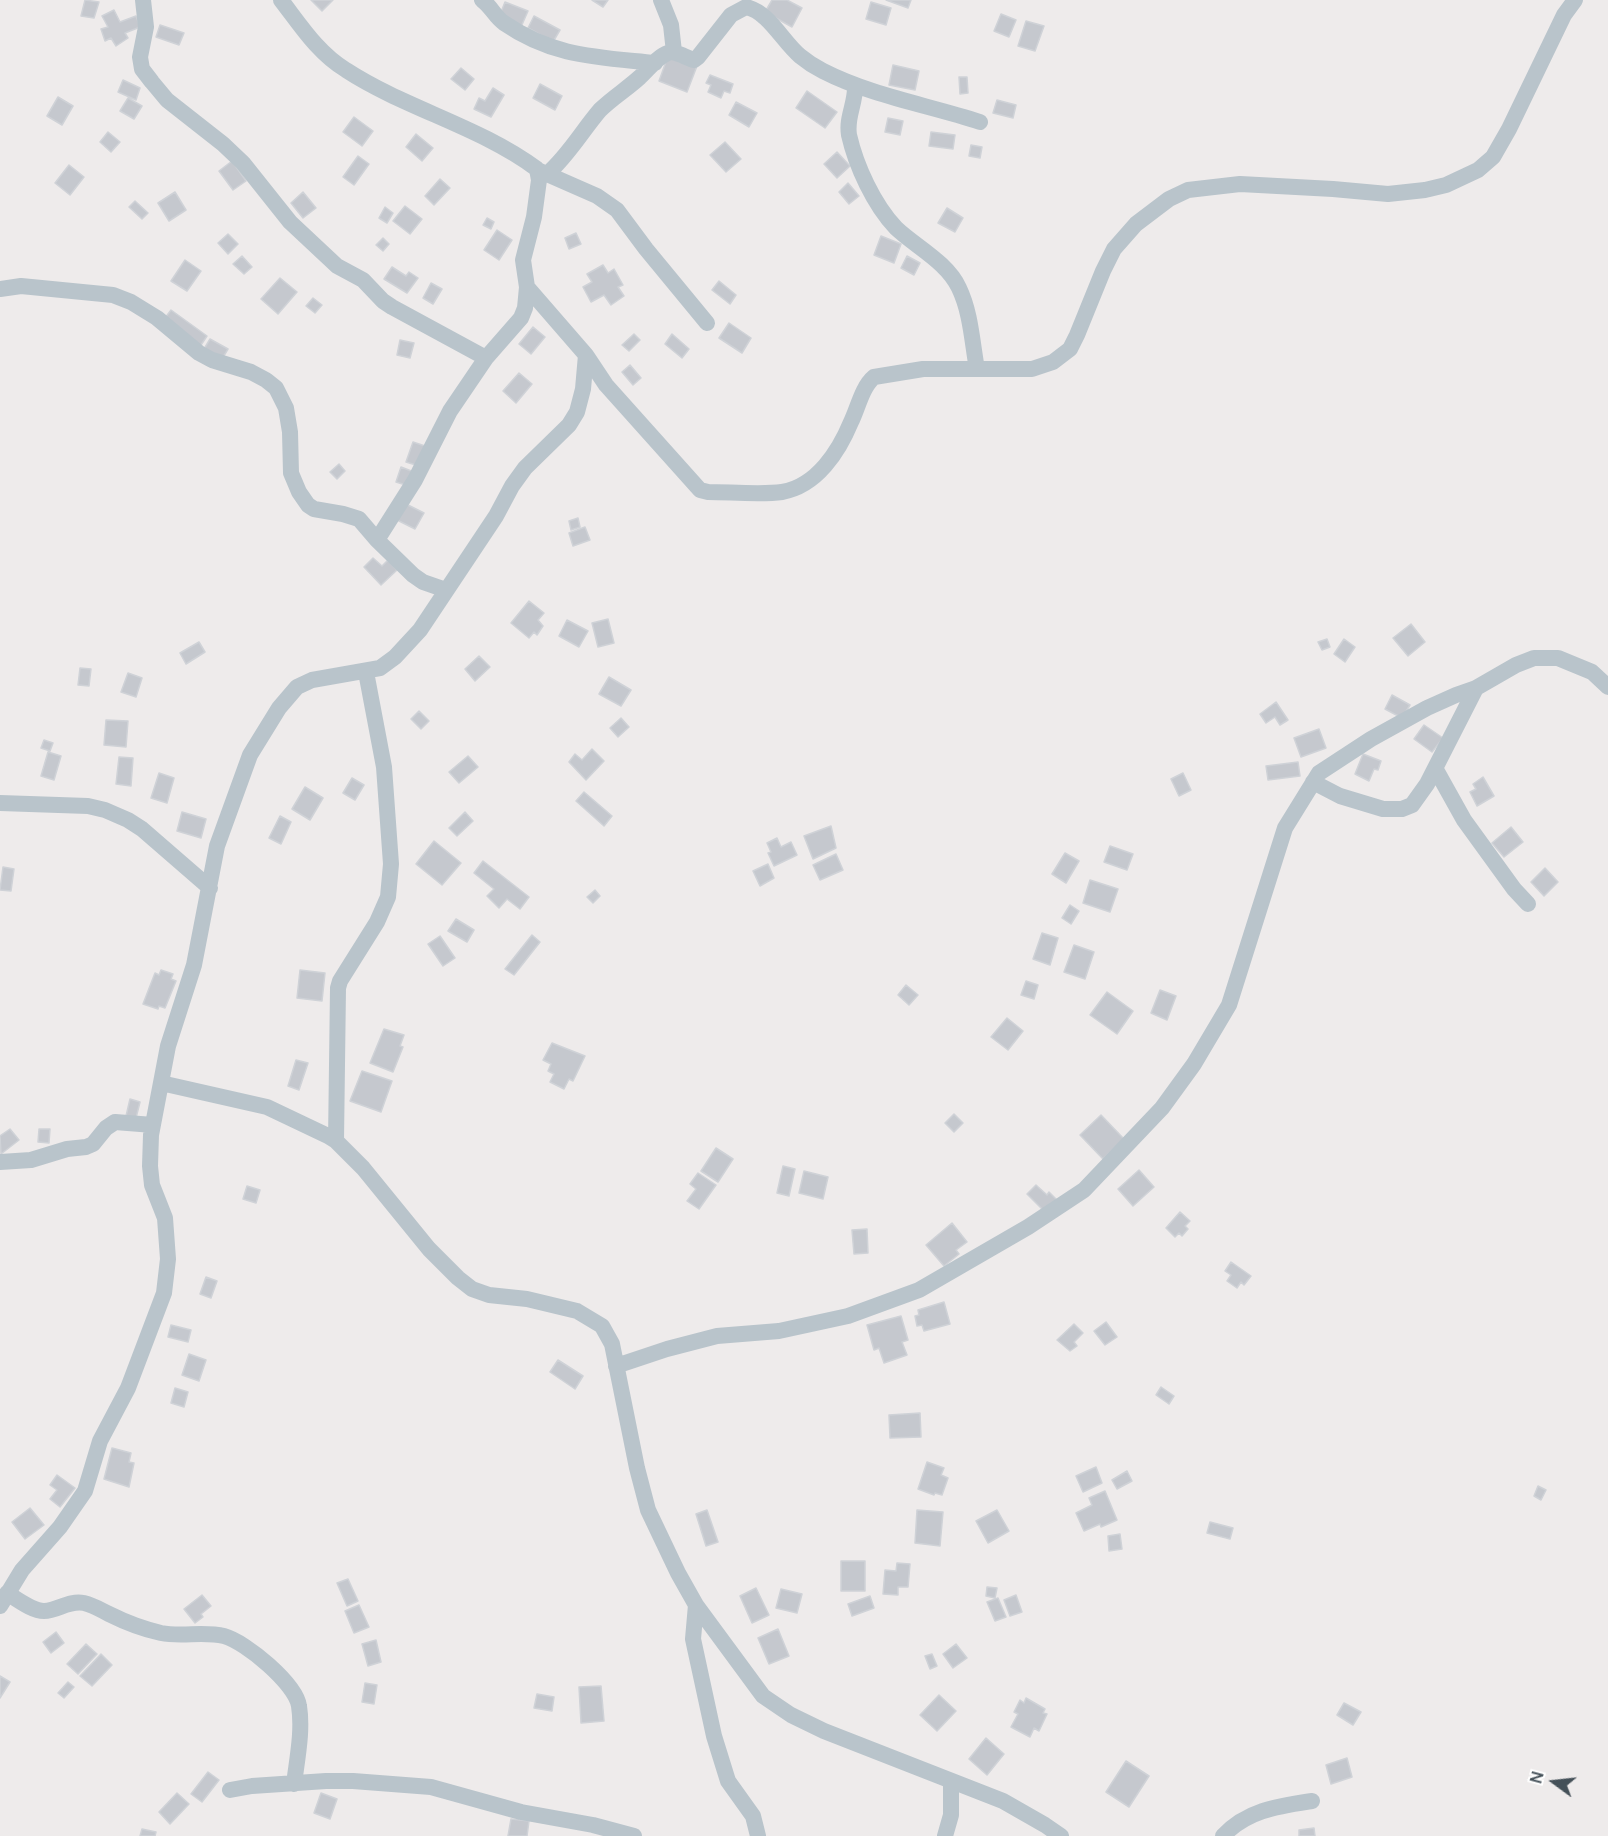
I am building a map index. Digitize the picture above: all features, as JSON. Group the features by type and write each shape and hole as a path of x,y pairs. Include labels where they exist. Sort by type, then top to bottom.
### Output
{"street":[{"path":"143,0 146,27 140,57 142,69 167,100 217,138 243,163 290,222 337,266 363,279 383,301 392,307 486,358"},
{"path":"281,0 310,39 345,70 521,158 542,172 597,196 617,210 706,323"},
{"path":"482,0 501,21 538,44 563,52 655,63"},
{"path":"661,0 671,25 674,52"},
{"path":"527,287 586,355 606,385 700,490 708,492 782,492 808,480 823,468 837,451 874,377 923,369 1032,369 1053,362 1070,349 1102,271 1114,249 1136,224 1169,199 1188,190 1240,184 1388,194 1446,185 1478,170 1493,157 1564,15 1575,0"},
{"path":"377,540 415,480 450,411 486,358 521,318 525,308 527,287 523,260 534,218 542,172 561,162 575,140 602,108 667,53 674,52 694,60 731,15 746,7 754,9 766,19 800,56 821,70 855,85 980,122"},
{"path":"855,85 854,102 847,124 864,178 875,202 896,228 945,269 958,286 967,311 977,369"},
{"path":"0,290 21,286 113,295 131,302 157,318 199,353 212,360 251,372 266,380 276,388 286,408 290,432 291,473 298,492 308,505 314,509 360,519 377,540 413,575 423,582 446,590"},
{"path":"294,1784 300,1721 299,1704 292,1691 273,1670 239,1641 212,1634 162,1633 129,1623 85,1603 74,1602 43,1611 3,1597 22,1570 60,1527 85,1491 100,1441 128,1388 164,1293 167,1249 165,1218 152,1185 150,1166 153,1125 168,1046 194,965 217,846 250,755 279,708 297,687 312,680 380,668 395,657 420,630 496,516 512,486 525,468 569,425 577,412 583,388 586,355"},
{"path":"616,1366 717,1336 779,1331 848,1316 919,1290 1028,1227 1084,1190 1162,1108 1194,1064 1229,1005 1285,828 1319,773 1427,708 1476,688 1516,665 1534,658 1558,658 1592,672 1608,687"},
{"path":"336,1142 338,988 340,981 377,922 388,897 391,864 384,766 366,672"},
{"path":"1313,782 1351,799 1383,809 1402,809 1412,805 1427,784 1476,688"},
{"path":"1435,768 1464,820 1514,889 1528,904"},
{"path":"0,803 88,806 105,810 142,829 210,888"},
{"path":"161,1083 267,1107 336,1142 363,1168 429,1250 472,1289 489,1295 527,1299 577,1311 602,1326 612,1344 637,1468 648,1510 696,1605 763,1696 791,1715 824,1731 1003,1801 1061,1836"},
{"path":"0,1161 31,1160 67,1149 86,1147 93,1144 106,1128 115,1122 153,1125"},
{"path":"696,1605 693,1639 717,1745 728,1781 753,1816 758,1836"},
{"path":"230,1790 252,1786 353,1781 431,1787 521,1812 593,1825 634,1836"},
{"path":"945,1836 951,1815 951,1781"},
{"path":"1223,1836 1237,1822 1259,1811 1312,1801"}],"building":[{"path":"85,0 99,2 94,18 81,16"},
{"path":"311,0 333,0 322,11"},
{"path":"592,0 608,0 603,7"},
{"path":"772,0 787,0 802,8 792,27 765,12"},
{"path":"886,0 911,0 908,8"},
{"path":"505,2 528,11 521,27 499,17"},
{"path":"871,2 891,8 886,25 866,19"},
{"path":"114,10 120,22 136,16 140,27 125,33 128,38 116,46 111,38 105,41 101,29 108,27 102,16"},
{"path":"1001,14 1016,20 1009,37 994,31"},
{"path":"534,16 560,30 553,42 528,28"},
{"path":"1026,21 1044,26 1035,51 1018,46"},
{"path":"160,25 184,33 179,45 156,37"},
{"path":"668,56 697,66 687,92 659,81"},
{"path":"893,65 919,71 915,90 889,85"},
{"path":"461,68 474,79 465,90 451,79"},
{"path":"710,75 733,84 730,93 724,91 721,98 708,92 711,85 706,83"},
{"path":"959,77 967,77 968,93 960,94"},
{"path":"123,80 140,88 136,100 118,92"},
{"path":"540,84 562,96 555,110 533,98"},
{"path":"493,88 504,95 491,117 474,109 479,98 485,101"},
{"path":"807,91 837,112 825,128 796,108"},
{"path":"58,97 73,106 62,125 47,116"},
{"path":"128,98 142,106 134,119 120,111"},
{"path":"997,100 1016,105 1013,118 993,113"},
{"path":"736,102 757,113 749,127 729,115"},
{"path":"354,117 373,131 362,146 343,132"},
{"path":"888,118 903,121 900,135 885,132"},
{"path":"108,132 120,142 111,152 100,142"},
{"path":"931,132 955,135 953,149 929,146"},
{"path":"416,134 433,148 422,161 406,147"},
{"path":"725,142 741,159 726,172 710,155"},
{"path":"971,145 982,147 980,158 969,156"},
{"path":"837,152 850,166 837,178 824,164"},
{"path":"358,156 369,164 354,185 343,177"},
{"path":"232,161 246,181 233,190 219,171"},
{"path":"69,165 84,177 70,195 55,183"},
{"path":"440,179 450,188 434,205 425,196"},
{"path":"848,183 859,196 849,204 839,192"},
{"path":"175,192 186,210 169,221 158,203"},
{"path":"303,192 316,208 303,218 291,203"},
{"path":"135,201 148,213 142,219 129,207"},
{"path":"405,206 422,219 410,234 393,221"},
{"path":"385,207 393,213 387,223 379,218"},
{"path":"947,208 963,218 955,232 938,223"},
{"path":"487,218 494,222 491,229 483,225"},
{"path":"497,230 512,240 499,260 484,250"},
{"path":"576,233 581,244 569,249 565,238"},
{"path":"228,234 238,244 228,254 218,243"},
{"path":"881,236 901,244 894,263 874,255"},
{"path":"383,238 389,244 383,251 376,245"},
{"path":"242,256 252,267 244,274 233,264"},
{"path":"907,256 920,263 914,275 901,268"},
{"path":"185,260 201,271 187,291 171,281"},
{"path":"603,265 608,273 614,269 623,285 618,287 624,296 611,305 604,295 591,302 583,287 592,282 587,274"},
{"path":"392,267 406,276 409,272 418,278 407,293 384,279"},
{"path":"280,278 297,292 278,314 261,299"},
{"path":"719,281 736,295 730,304 712,290"},
{"path":"431,283 442,289 433,304 423,298"},
{"path":"313,298 322,305 315,313 306,306"},
{"path":"171,310 207,336 199,348 162,322"},
{"path":"729,323 751,338 742,353 719,338"},
{"path":"533,327 545,337 531,354 519,344"},
{"path":"634,334 640,340 629,351 622,345"},
{"path":"672,334 689,349 682,358 665,344"},
{"path":"210,339 228,349 222,359 204,349"},
{"path":"400,340 414,343 410,358 397,355"},
{"path":"630,365 641,378 633,385 622,372"},
{"path":"519,373 532,384 516,403 503,391"},
{"path":"413,442 425,446 419,466 406,462"},
{"path":"339,464 345,471 337,479 330,472"},
{"path":"401,467 414,472 409,486 396,482"},
{"path":"406,504 424,513 415,529 397,520"},
{"path":"578,518 580,527 571,530 569,521"},
{"path":"585,527 590,540 573,546 569,533"},
{"path":"373,558 382,566 388,560 397,570 381,585 364,567"},
{"path":"529,601 544,613 538,620 543,626 537,635 534,632 529,638 511,623"},
{"path":"608,619 614,643 598,647 592,623"},
{"path":"567,620 588,631 579,647 559,636"},
{"path":"1411,624 1425,642 1408,656 1393,638"},
{"path":"1327,639 1330,647 1322,650 1318,642"},
{"path":"1344,639 1355,647 1345,662 1334,654"},
{"path":"199,642 205,652 186,664 180,653"},
{"path":"479,656 490,667 475,681 465,669"},
{"path":"80,668 91,669 89,686 78,685"},
{"path":"128,673 142,678 136,697 121,692"},
{"path":"609,677 631,690 621,706 599,694"},
{"path":"1392,695 1410,705 1402,718 1385,709"},
{"path":"1276,702 1288,720 1280,725 1275,717 1266,723 1260,714"},
{"path":"419,711 429,721 421,729 411,719"},
{"path":"621,718 629,727 618,737 610,728"},
{"path":"106,720 128,721 126,747 104,745"},
{"path":"1424,725 1443,738 1432,752 1414,739"},
{"path":"1319,729 1326,748 1301,757 1294,738"},
{"path":"44,740 53,743 50,751 41,748"},
{"path":"592,749 604,761 586,780 569,762 575,754 582,760"},
{"path":"48,752 61,756 54,780 41,776"},
{"path":"1363,754 1381,761 1378,770 1374,769 1369,781 1355,774"},
{"path":"468,756 478,767 459,783 449,772"},
{"path":"119,757 133,758 131,786 116,784"},
{"path":"1298,762 1300,776 1268,780 1266,766"},
{"path":"159,773 174,778 167,803 151,798"},
{"path":"1183,773 1191,790 1179,796 1171,779"},
{"path":"1483,777 1494,796 1477,806 1470,792 1476,789 1473,784"},
{"path":"352,778 364,785 355,800 343,793"},
{"path":"305,787 323,798 310,820 292,809"},
{"path":"584,792 612,816 604,826 576,801"},
{"path":"182,812 206,819 201,838 177,831"},
{"path":"465,812 473,821 457,836 449,828"},
{"path":"280,816 291,822 281,844 269,838"},
{"path":"831,826 836,848 813,859 804,836"},
{"path":"1511,827 1523,842 1504,857 1492,843"},
{"path":"777,838 781,847 791,842 797,855 774,866 768,853 771,852 767,843"},
{"path":"434,841 461,863 442,885 416,864"},
{"path":"1110,846 1133,854 1127,870 1104,862"},
{"path":"1065,853 1079,861 1066,883 1052,874"},
{"path":"836,854 843,870 820,880 813,865"},
{"path":"483,861 529,897 520,909 507,899 499,908 487,896 494,889 474,873"},
{"path":"768,864 774,878 760,886 753,871"},
{"path":"3,867 14,869 11,891 0,890"},
{"path":"1545,868 1558,882 1544,896 1531,882"},
{"path":"1090,880 1118,889 1110,912 1083,903"},
{"path":"595,890 600,896 593,903 587,897"},
{"path":"1070,905 1079,911 1071,924 1062,918"},
{"path":"456,919 474,930 467,942 448,931"},
{"path":"1042,933 1058,938 1050,965 1033,959"},
{"path":"532,935 540,942 514,975 505,969"},
{"path":"440,936 455,958 443,966 428,944"},
{"path":"1074,945 1094,952 1085,979 1064,972"},
{"path":"161,970 173,974 171,979 176,981 165,1008 159,1006 158,1009 143,1004 155,973 159,975"},
{"path":"300,970 325,973 322,1001 297,998"},
{"path":"1026,981 1038,985 1034,999 1021,995"},
{"path":"906,985 918,995 909,1005 898,995"},
{"path":"1160,990 1176,996 1167,1020 1151,1013"},
{"path":"1107,992 1133,1011 1117,1034 1090,1015"},
{"path":"1007,1018 1023,1031 1008,1050 991,1037"},
{"path":"384,1029 404,1035 400,1046 403,1047 393,1072 370,1063"},
{"path":"552,1043 585,1056 573,1081 569,1079 564,1089 550,1082 554,1074 548,1071 551,1064 543,1060"},
{"path":"296,1060 308,1063 299,1090 288,1086"},
{"path":"362,1071 392,1081 381,1112 350,1101"},
{"path":"130,1099 140,1102 136,1118 126,1116"},
{"path":"954,1114 963,1123 954,1132 945,1123"},
{"path":"1101,1115 1124,1139 1103,1159 1080,1135"},
{"path":"10,1129 19,1140 1,1154 0,1136"},
{"path":"39,1129 50,1129 49,1143 38,1142"},
{"path":"716,1148 733,1159 718,1182 701,1171"},
{"path":"783,1166 795,1169 789,1196 777,1193"},
{"path":"1139,1170 1154,1187 1133,1206 1118,1189"},
{"path":"804,1171 828,1177 823,1199 799,1193"},
{"path":"698,1173 716,1185 699,1209 687,1201 696,1189 690,1184"},
{"path":"1036,1185 1047,1195 1049,1192 1057,1200 1045,1212 1027,1194"},
{"path":"247,1186 260,1190 256,1203 243,1199"},
{"path":"1180,1212 1190,1221 1185,1226 1188,1229 1182,1236 1179,1233 1175,1237 1166,1228"},
{"path":"952,1223 967,1242 956,1250 959,1254 944,1266 926,1245"},
{"path":"867,1229 868,1253 854,1254 852,1230"},
{"path":"1231,1262 1251,1276 1244,1285 1241,1282 1237,1288 1227,1281 1231,1275 1225,1271"},
{"path":"206,1277 217,1281 211,1298 200,1294"},
{"path":"944,1302 950,1324 924,1331 922,1325 917,1326 915,1316 919,1315 918,1310"},
{"path":"901,1316 908,1340 902,1342 907,1355 884,1363 879,1348 874,1350 867,1325"},
{"path":"1106,1322 1117,1337 1105,1345 1094,1331"},
{"path":"1074,1324 1083,1333 1074,1342 1077,1346 1070,1351 1057,1340"},
{"path":"171,1325 191,1330 188,1342 168,1337"},
{"path":"189,1354 206,1360 199,1381 182,1375"},
{"path":"558,1360 583,1376 575,1389 550,1372"},
{"path":"1161,1387 1174,1396 1169,1404 1156,1395"},
{"path":"175,1388 188,1392 184,1407 171,1403"},
{"path":"920,1413 921,1437 890,1438 889,1415"},
{"path":"112,1448 131,1453 129,1462 134,1463 129,1487 104,1479"},
{"path":"927,1462 944,1468 941,1475 948,1478 942,1495 935,1493 934,1495 918,1489"},
{"path":"1096,1467 1102,1483 1083,1492 1076,1476"},
{"path":"1127,1471 1132,1481 1117,1489 1112,1480"},
{"path":"57,1475 75,1488 60,1507 50,1499 57,1490 50,1485"},
{"path":"1538,1486 1546,1490 1541,1500 1534,1496"},
{"path":"1105,1491 1117,1520 1084,1531 1076,1513 1092,1505 1089,1498"},
{"path":"30,1508 44,1525 25,1539 12,1522"},
{"path":"707,1510 718,1542 706,1546 696,1514"},
{"path":"917,1510 943,1512 940,1546 915,1543"},
{"path":"997,1510 1009,1531 988,1543 976,1521"},
{"path":"1210,1522 1233,1528 1230,1539 1207,1533"},
{"path":"1120,1534 1122,1549 1109,1551 1108,1536"},
{"path":"841,1561 865,1561 865,1591 841,1591"},
{"path":"897,1563 910,1564 908,1587 898,1587 898,1595 883,1594 885,1570 896,1571"},
{"path":"348,1579 358,1601 347,1606 337,1583"},
{"path":"987,1587 997,1588 995,1598 986,1596"},
{"path":"756,1588 769,1615 752,1623 740,1596"},
{"path":"781,1589 802,1594 797,1613 776,1608"},
{"path":"202,1595 211,1606 195,1623 184,1609"},
{"path":"1016,1595 1022,1612 1010,1616 1004,1600"},
{"path":"870,1596 874,1608 852,1616 848,1604"},
{"path":"998,1598 1006,1617 995,1621 987,1602"},
{"path":"359,1605 369,1627 354,1633 345,1611"},
{"path":"778,1629 789,1656 769,1664 758,1638"},
{"path":"56,1632 64,1643 51,1653 43,1642"},
{"path":"376,1640 381,1662 368,1666 362,1644"},
{"path":"86,1644 97,1654 78,1674 67,1664"},
{"path":"956,1644 967,1658 953,1668 943,1654"},
{"path":"101,1654 112,1665 92,1686 80,1676"},
{"path":"932,1654 937,1666 930,1669 925,1656"},
{"path":"0,1676 10,1682 0,1698"},
{"path":"68,1682 74,1687 64,1698 58,1693"},
{"path":"365,1683 377,1685 374,1704 362,1702"},
{"path":"601,1686 604,1721 581,1723 579,1687"},
{"path":"537,1694 554,1697 552,1711 534,1708"},
{"path":"939,1695 956,1711 937,1731 920,1715"},
{"path":"1026,1698 1045,1709 1043,1713 1047,1714 1039,1731 1034,1728 1030,1737 1011,1727 1018,1714 1014,1712 1020,1700 1024,1703"},
{"path":"1344,1703 1361,1712 1353,1725 1337,1715"},
{"path":"986,1738 1004,1754 987,1775 969,1759"},
{"path":"1347,1758 1352,1777 1331,1784 1326,1765"},
{"path":"1126,1761 1149,1776 1129,1807 1106,1792"},
{"path":"208,1772 219,1780 202,1802 191,1794"},
{"path":"177,1793 189,1804 170,1824 159,1812"},
{"path":"321,1793 337,1799 330,1819 314,1813"},
{"path":"511,1819 529,1821 527,1836 508,1836"},
{"path":"1314,1828 1315,1836 1299,1836 1299,1830"},
{"path":"142,1829 156,1832 155,1836 140,1836"}]}
